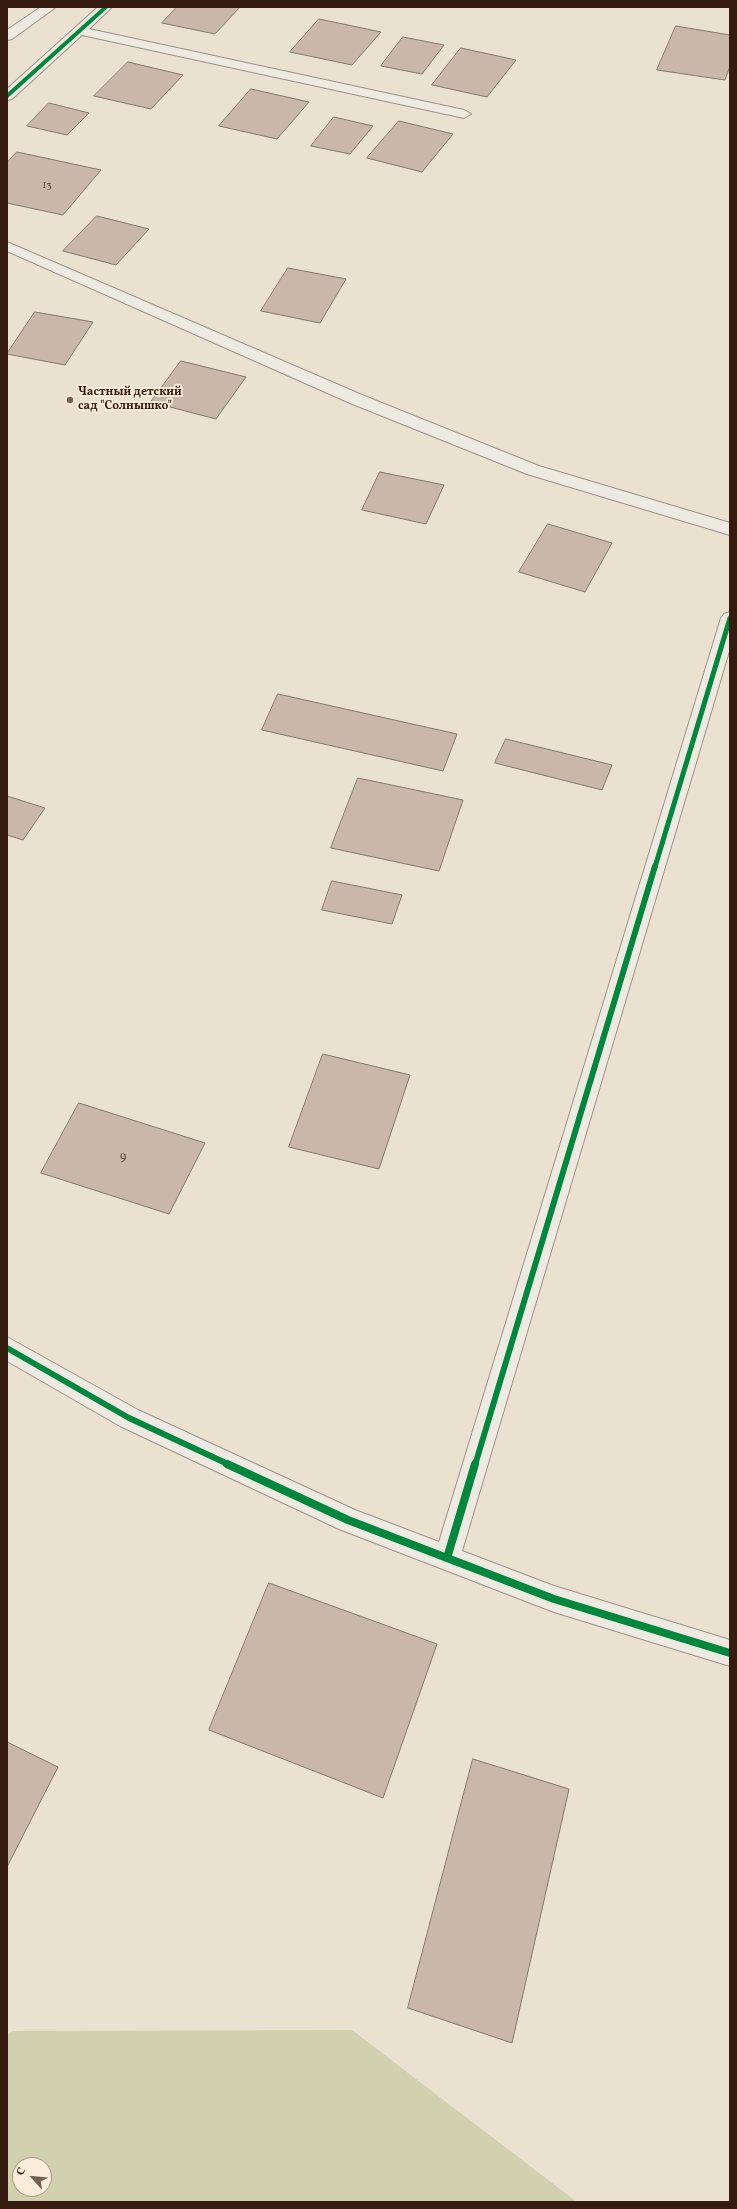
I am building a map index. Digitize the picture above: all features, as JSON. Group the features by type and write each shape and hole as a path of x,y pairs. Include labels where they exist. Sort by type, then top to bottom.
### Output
{"street":[{"path":"7,36 50,7"},
{"path":"7,96 106,7"},
{"path":"80,30 464,114"},
{"path":"7,246 356,399 526,467 730,529"},
{"path":"446,1558 730,618"},
{"path":"7,1348 129,1418 348,1520 554,1599 730,1653"}],"green space":[{"path":"352,2030 577,2202 7,2202 7,2035 13,2031"}],"building":[{"path":"177,7 240,7 215,34 162,23"},
{"path":"319,19 381,32 352,65 290,52"},
{"path":"676,26 730,35 730,66 725,80 657,70"},
{"path":"403,37 444,45 422,74 381,66"},
{"path":"461,48 516,60 487,97 432,85"},
{"path":"128,62 183,75 151,109 94,96"},
{"path":"251,89 309,102 277,139 219,126"},
{"path":"49,103 89,113 67,135 27,126"},
{"path":"334,117 373,126 350,154 311,146"},
{"path":"399,121 453,134 422,172 367,158"},
{"path":"17,152 101,170 63,215 7,203 7,163"},
{"path":"97,216 149,229 116,265 63,251"},
{"path":"288,268 346,279 320,323 261,311"},
{"path":"35,312 93,322 65,365 7,354"},
{"path":"181,361 246,377 216,419 151,402"},
{"path":"380,472 444,485 426,524 362,510"},
{"path":"548,524 612,543 585,592 519,572"},
{"path":"278,694 457,734 443,771 262,730"},
{"path":"506,739 612,765 602,790 495,763"},
{"path":"358,778 463,800 439,871 331,848"},
{"path":"7,796 45,808 23,840 7,835"},
{"path":"332,881 402,895 392,924 322,910"},
{"path":"323,1054 410,1075 379,1169 289,1147"},
{"path":"79,1103 205,1143 169,1214 41,1173"},
{"path":"269,1583 437,1644 383,1798 209,1730"},
{"path":"7,1742 58,1767 7,1867"},
{"path":"473,1759 569,1789 512,2043 408,2008"}],"cycle path":[{"path":"7,96 106,7"},
{"path":"447,1558 730,618"},
{"path":"7,1348 129,1418 348,1520 554,1599 730,1653"}],"place":[{"name":"Частный детский сад \"Солнышко\"","path":"70,400"}]}
